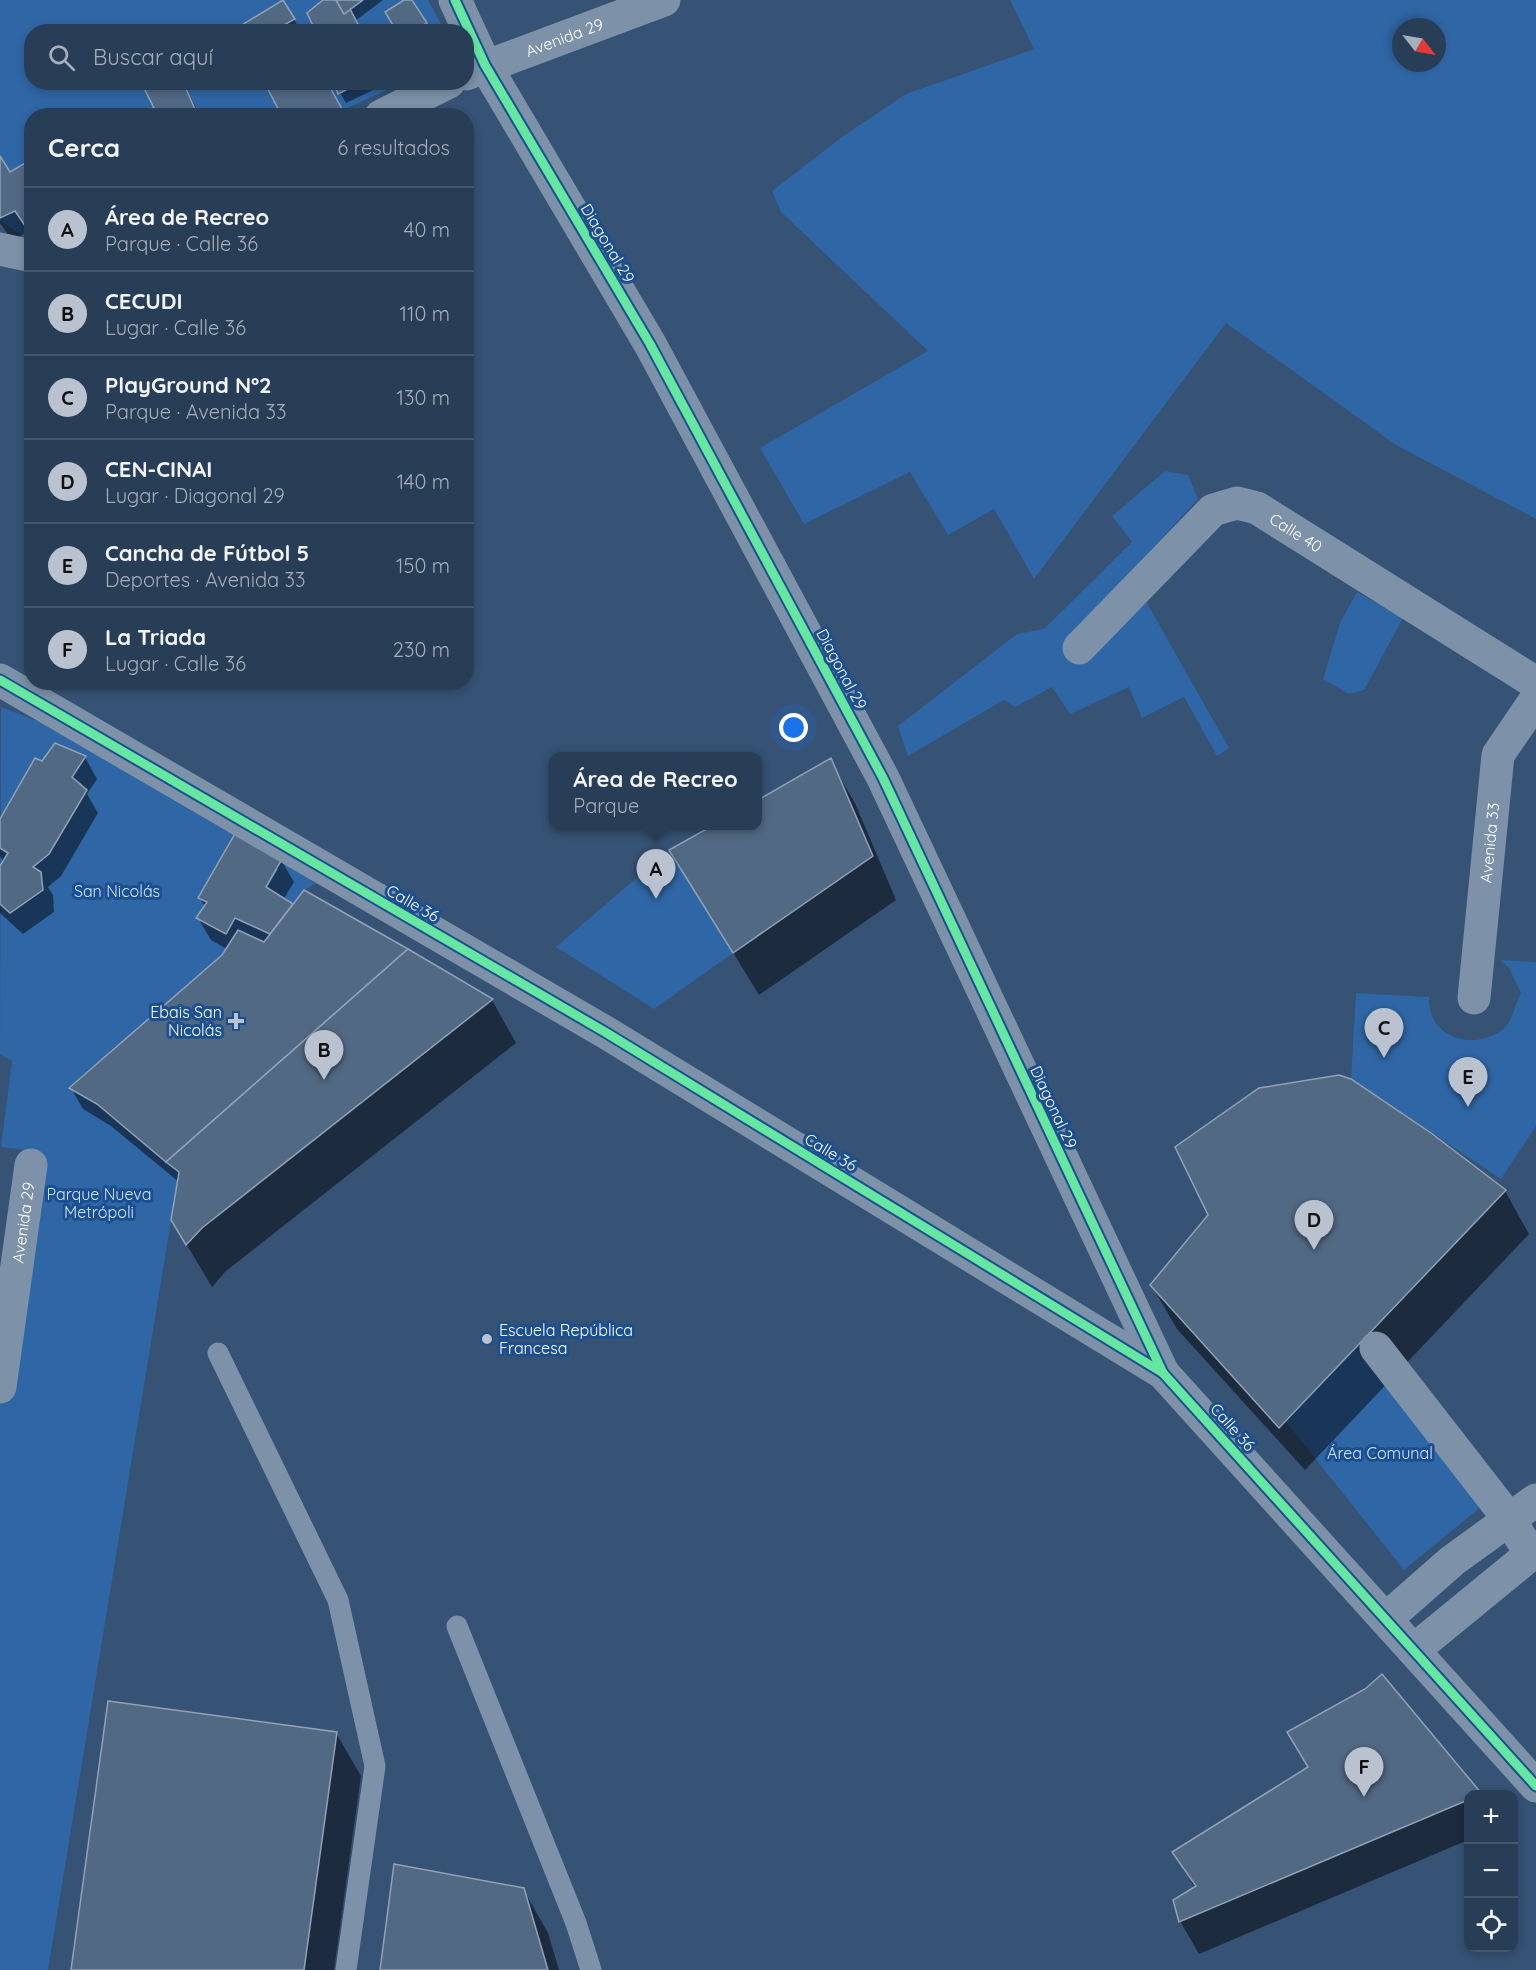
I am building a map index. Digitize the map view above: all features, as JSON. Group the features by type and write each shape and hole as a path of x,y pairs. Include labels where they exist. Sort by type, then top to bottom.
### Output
{"street":[{"name":"Diagonal 29","path":"455,0 462,24"},
{"name":"Avenida 29","path":"476,70 664,0"},
{"name":"Diagonal 29","path":"476,70 650,344 883,778 1163,1373"},
{"path":"397,108 433,90"},
{"path":"0,249 24,254"},
{"name":"Calle 40","path":"1079,648 1214,510 1237,503 1257,508 1536,683"},
{"name":"Calle 36","path":"0,680 605,1032 1163,1373 1536,1786"},
{"name":"Avenida 33","path":"1474,998 1498,755 1536,699"},
{"name":"Avenida 29","path":"0,1387 11,1220 31,1165"},
{"path":"1376,1348 1534,1552 1413,1650"},
{"path":"1386,1619 1452,1562 1536,1500"}],"lane":[{"path":"218,1353 338,1600 375,1766 346,1970"},
{"path":"457,1626 576,1923 591,1970"}],"green space":[{"path":"0,0 428,0 441,24 24,24 24,90 387,90 347,108 24,108 24,236 0,221"},
{"path":"1010,0 1536,0 1536,519 1396,445 1226,323 1034,579 994,509 948,535 910,472 804,524 760,448 928,351 781,212 772,191 842,137 906,94 1034,49"},
{"path":"1165,471 1188,475 1198,499 1130,573 1229,748 1217,756 1184,697 1142,718 1129,687 1070,714 1052,687 1015,707 1004,700 908,756 898,726 1017,634 1044,629 1132,542 1112,516"},
{"path":"1357,592 1403,618 1364,690 1349,694 1323,679 1340,623"},
{"path":"1,707 132,757 320,881 304,890 264,942 238,930 222,955 69,1087 97,1104 179,1172 48,1970 0,1970 0,1387 36,1151 1,1147 12,1061 0,1054"},
{"path":"669,850 733,953 654,1009 556,947"},
{"path":"1500,960 1536,962 1536,1126 1501,1179 1351,1079 1356,993 1429,997 1430,1011 1435,1022 1443,1031 1453,1037 1478,1040 1490,1037 1505,1027 1521,993 1509,968"},
{"name":"Área Comunal","path":"1355,1336 1487,1502 1404,1570 1272,1404"}],"building":[{"path":"283,0 295,19 286,24 243,24"},
{"path":"323,0 336,0 344,14 350,9 358,24 312,24 307,13"},
{"path":"336,0 363,0 344,14"},
{"path":"404,0 412,0 427,23 392,24 385,12"},
{"path":"145,90 187,90 194,108 154,108"},
{"path":"268,90 331,90 341,108 278,108"},
{"path":"0,156 10,172 24,164 24,224 15,211 0,218"},
{"path":"55,743 86,756 72,777 87,790 49,854 33,867 41,872 43,890 10,913 0,904 0,866 8,853 0,848 0,819 35,758 42,761"},
{"path":"831,758 873,856 733,953 669,850 705,830 762,830 762,798"},
{"path":"236,832 282,859 266,887 293,904 270,934 235,918 226,934 196,918 207,902 198,898"},
{"name":"Ebais San Nicolás","path":"304,890 408,949 166,1162 97,1104 69,1088 222,955 238,930 264,942"},
{"path":"408,949 493,999 202,1228 186,1245 171,1220 179,1172 166,1162"},
{"path":"1339,1075 1351,1079 1431,1133 1506,1190 1279,1428 1150,1285 1208,1215 1175,1147 1259,1088"},
{"path":"1382,1674 1479,1790 1464,1790 1464,1802 1179,1922 1173,1900 1196,1886 1172,1852 1308,1767 1287,1732 1365,1689"},
{"path":"108,1701 337,1732 304,1970 71,1970"},
{"path":"394,1864 524,1888 548,1970 380,1970"}],"cycle path":[{"path":"455,0 466,24"},
{"path":"474,41 485,65 650,344 883,778 1163,1373"},
{"path":"0,680 605,1032 1163,1373 1536,1786"}],"place":[{"name":"Área de Recreo","path":"656,899"},
{"name":"Ebais San Nicolás","path":"236,1021"},
{"name":"PlayGround Nº2","path":"1384,1058"},
{"name":"CECUDI","path":"324,1080"},
{"name":"Cancha de Fútbol 5","path":"1468,1107"},
{"name":"CEN-CINAI","path":"1314,1250"},
{"name":"Escuela República Francesa","path":"487,1339"},
{"name":"La Triada","path":"1364,1797"}],"park label":[{"name":"San Nicolás","path":"117,891"},
{"name":"Parque Nueva Metrópoli","path":"99,1203"}]}
